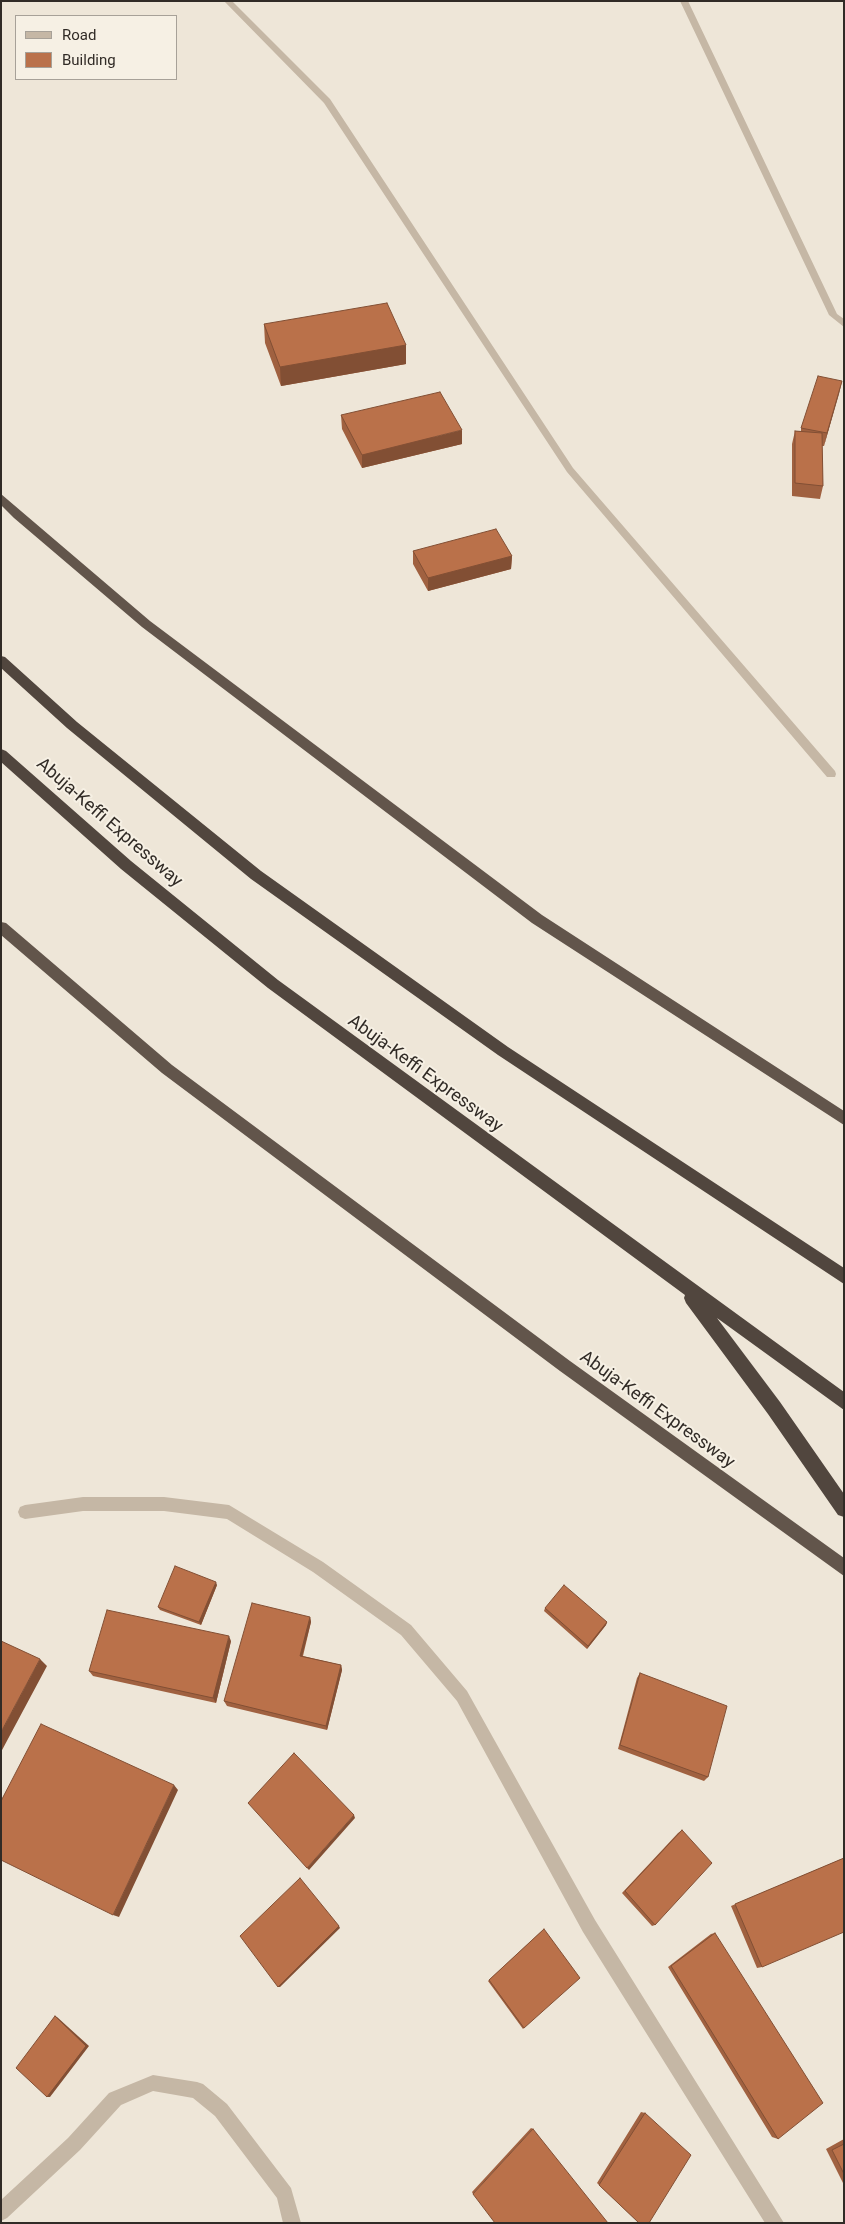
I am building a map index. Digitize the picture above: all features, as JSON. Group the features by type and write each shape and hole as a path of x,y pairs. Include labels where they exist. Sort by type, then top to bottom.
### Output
{"highway":[{"path":"1,498 146,624 537,919 844,1118"},
{"path":"1,660 72,725 256,875 503,1051 844,1277"},
{"name":"Abuja-Keffi Expressway","path":"1,754 126,865 273,984 844,1402"},
{"name":"Abuja-Keffi Expressway","path":"1,927 167,1069 565,1366 844,1568"},
{"path":"684,1286 774,1408 844,1509"}],"street":[{"path":"228,1 327,101 570,470 831,774"},
{"path":"684,1 833,315 844,324"},
{"path":"25,1512 83,1504 164,1504 229,1512 318,1567 406,1630 462,1696 589,1926 775,2223"},
{"path":"1,2212 74,2144 114,2099 153,2083 197,2090 221,2110 285,2194 292,2223"}],"building":[{"path":"387,303 406,345 280,367 264,324"},
{"path":"818,376 842,381 827,433 801,428"},
{"path":"440,392 462,430 362,455 341,415"},
{"path":"795,431 822,433 823,486 795,483"},
{"path":"496,529 512,556 428,578 413,551"},
{"path":"175,1566 216,1582 199,1622 158,1607"},
{"path":"564,1585 607,1622 588,1646 545,1608"},
{"path":"252,1603 310,1617 300,1656 341,1665 326,1726 224,1701"},
{"path":"107,1610 229,1636 213,1698 89,1671"},
{"path":"1,1641 40,1659 1,1732"},
{"path":"640,1673 727,1706 708,1777 620,1745"},
{"path":"41,1724 174,1785 113,1915 1,1860 1,1801"},
{"path":"294,1753 354,1815 307,1868 248,1803"},
{"path":"682,1830 712,1863 655,1925 625,1891"},
{"path":"844,1858 844,1932 762,1967 735,1904"},
{"path":"300,1878 339,1926 278,1987 240,1936"},
{"path":"544,1929 580,1978 524,2028 489,1980"},
{"path":"715,1933 823,2103 778,2139 671,1966"},
{"path":"55,2016 86,2046 47,2097 16,2068"},
{"path":"645,2113 691,2155 649,2223 639,2223 599,2185"},
{"path":"533,2129 608,2223 495,2223 473,2194"},
{"path":"844,2144 844,2174 832,2150"}]}
